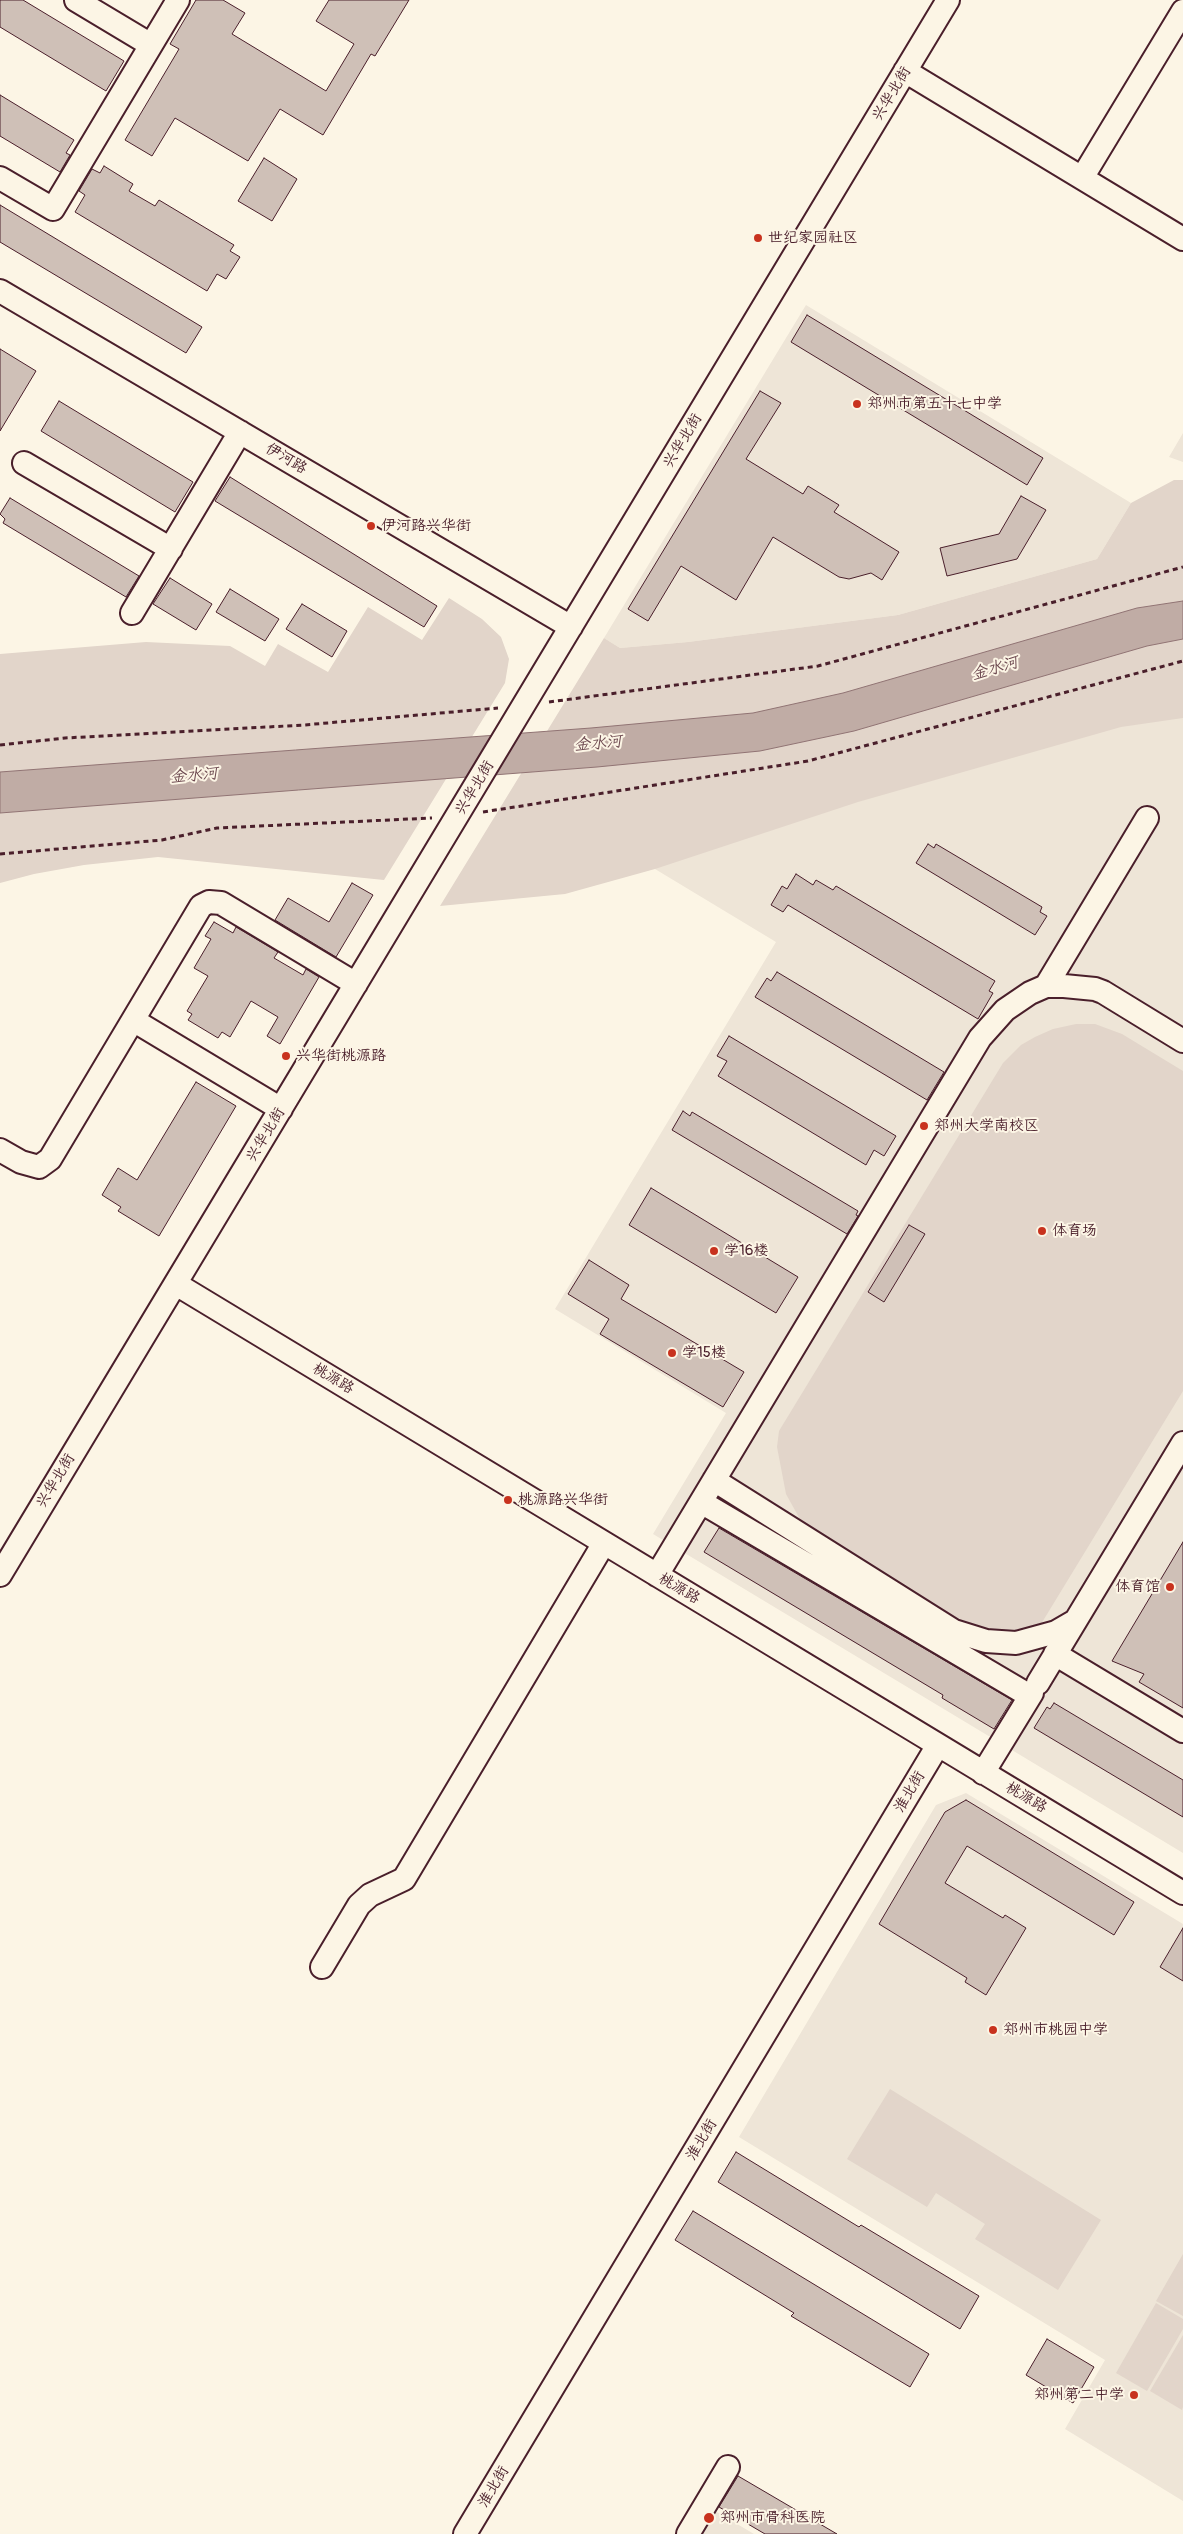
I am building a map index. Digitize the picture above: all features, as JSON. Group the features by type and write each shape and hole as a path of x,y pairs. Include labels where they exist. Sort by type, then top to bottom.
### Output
{"street":[{"path":"76,0 151,45"},
{"path":"0,178 53,209 178,0"},
{"name":"兴华北街","path":"0,1575 948,0"},
{"path":"1082,178 1183,11"},
{"path":"905,71 1183,239"},
{"name":"伊河路","path":"0,290 571,627"},
{"path":"132,613 240,432"},
{"path":"24,463 170,549"},
{"path":"1046,986 1147,818"},
{"path":"0,1150 21,1162 39,1167 50,1159 201,906 209,902 221,903 356,984"},
{"path":"657,1575 980,1038 1005,1010 1030,993 1046,986 1064,986 1102,992 1183,1041"},
{"path":"133,1020 281,1109"},
{"name":"桃源路","path":"176,1284 1183,1894"},
{"path":"983,1772 1183,1443"},
{"path":"714,1480 954,1631 986,1641 1016,1643 1056,1632 1075,1621"},
{"path":"701,1502 1033,1691"},
{"path":"322,1967 359,1905 370,1895 404,1879 604,1543"},
{"path":"1055,1654 1183,1731"},
{"name":"淮北街","path":"465,2534 938,1745"},
{"path":"688,2534 728,2467"}],"path":[{"path":"0,746 65,738 304,726 522,710 818,666 1183,567"},
{"path":"0,854 162,840 217,828 462,809 808,761 1183,660"}],"shaded area":[{"name":"郑州市第五十七中学","path":"806,305 1131,503 1097,559 898,615 688,642 620,648 604,638"},
{"path":"1183,433 1183,462 1169,457"},
{"path":"1174,480 1183,480 1183,718 1121,727 858,802 655,869 565,894 440,906 604,638 620,648 688,642 898,615 1097,559 1131,503"},
{"path":"449,598 482,619 501,637 509,659 505,683 384,880 158,857 84,865 34,874 0,883 0,654 146,642 230,646 265,666 278,644 328,672 368,607 422,640"},
{"name":"郑州大学南校区","path":"1183,680 1183,1853 653,1534 726,1413 555,1309 776,942 655,869 675,836"},
{"name":"体育场","path":"1076,1024 1095,1024 1122,1034 1183,1071 1183,1391 1038,1629 1019,1635 961,1625 806,1530 786,1494 777,1447 779,1431 1003,1063 1021,1045 1035,1037 1053,1029"},
{"name":"郑州市桃园中学","path":"966,1793 1183,1924 1183,2501 1065,2429 1105,2360 739,2137 936,1805"},
{"path":"890,2089 1101,2220 1058,2290 975,2239 985,2224 936,2193 927,2207 847,2159"},
{"path":"1183,2254 1183,2316 1156,2301"},
{"path":"1156,2303 1183,2319 1183,2329 1147,2391 1116,2373"},
{"path":"1183,2335 1183,2407 1182,2410 1150,2391"},
{"name":"郑州市骨科医院","path":"700,2502 754,2534 681,2534"}],"water":[{"name":"金水河","path":"1183,601 1183,639 1147,646 854,731 760,751 597,767 0,813 0,772 591,728 753,713 843,693 1137,608"}],"building":[{"path":"0,0 23,0 124,61 106,91 0,27"},
{"path":"196,0 223,0 245,13 232,34 326,91 354,44 316,21 329,0 409,0 375,56 371,54 323,135 280,109 248,161 175,118 152,156 125,140 179,49 170,44"},
{"path":"0,95 74,140 66,153 70,155 60,172 0,136"},
{"path":"264,158 297,179 272,221 238,201"},
{"path":"104,166 133,184 129,191 155,206 159,200 234,245 230,251 240,257 226,279 217,274 207,291 75,212 85,195 79,191 92,169 100,173"},
{"path":"0,205 202,327 186,353 0,242"},
{"path":"807,315 1043,458 1027,485 791,342"},
{"path":"0,349 36,371 0,431"},
{"path":"760,391 781,403 746,459 803,494 808,486 839,505 834,512 899,552 882,580 871,573 849,579 839,577 773,537 736,600 681,566 648,621 628,609"},
{"path":"59,401 193,482 175,512 41,431"},
{"path":"230,477 437,606 424,627 215,501"},
{"path":"1021,496 1046,510 1017,559 947,576 940,548 999,534"},
{"path":"10,498 139,576 126,597 3,523 5,519 0,514"},
{"path":"170,578 212,604 196,630 153,604"},
{"path":"230,589 279,619 265,641 216,612"},
{"path":"302,604 347,631 332,657 286,629"},
{"path":"928,844 934,848 936,844 1042,907 1040,912 1047,916 1035,935 916,863"},
{"path":"796,874 813,885 816,880 833,890 836,886 995,981 989,991 993,993 978,1019 788,905 783,912 771,905 782,886 787,889"},
{"path":"352,883 373,895 336,957 275,920 288,898 329,922"},
{"path":"214,922 233,933 236,927 278,952 274,958 303,975 306,969 319,977 280,1044 267,1036 278,1017 251,1001 230,1037 222,1032 218,1038 188,1020 192,1014 187,1011 208,976 194,968 211,939 205,936"},
{"path":"777,972 944,1072 927,1100 755,997 767,978 771,981"},
{"path":"729,1036 896,1136 884,1156 874,1150 866,1165 718,1076 727,1061 717,1056"},
{"path":"196,1082 236,1106 159,1236 118,1211 121,1207 102,1195 118,1168 137,1180"},
{"path":"683,1111 690,1116 692,1112 858,1211 856,1215 858,1216 847,1234 672,1130"},
{"name":"学16楼","path":"651,1188 798,1277 776,1313 629,1225"},
{"path":"909,1225 925,1234 884,1302 868,1292"},
{"name":"学15楼","path":"589,1260 629,1285 621,1299 744,1372 723,1407 600,1334 609,1319 568,1294"},
{"path":"719,1528 1012,1700 994,1729 942,1698 943,1695 704,1552"},
{"name":"体育馆","path":"1183,1542 1183,1708 1139,1682 1144,1674 1112,1661"},
{"path":"1054,1703 1183,1780 1183,1817 1034,1728 1047,1707 1050,1709"},
{"path":"966,1800 1134,1902 1114,1935 967,1846 945,1883 1003,1918 1005,1915 1026,1928 986,1995 965,1982 967,1978 879,1924 945,1812"},
{"path":"1183,1928 1183,1981 1160,1967"},
{"path":"736,2152 859,2227 861,2225 979,2296 960,2329 718,2182"},
{"path":"693,2211 929,2354 910,2387 791,2316 794,2313 675,2240"},
{"path":"1047,2339 1094,2367 1073,2403 1026,2375"},
{"path":"738,2476 837,2534 765,2534 719,2507"}],"place":[{"name":"世纪家园社区","path":"758,238"},
{"name":"郑州市第五十七中学","path":"857,404"},
{"name":"伊河路兴华街","path":"371,526"},
{"name":"兴华街桃源路","path":"286,1056"},
{"name":"郑州大学南校区","path":"924,1126"},
{"name":"体育场","path":"1042,1231"},
{"name":"学16楼","path":"714,1251"},
{"name":"学15楼","path":"672,1353"},
{"name":"桃源路兴华街","path":"508,1500"},
{"name":"体育馆","path":"1170,1587"},
{"name":"郑州市桃园中学","path":"993,2030"},
{"name":"郑州第二中学","path":"1134,2395"},
{"name":"郑州市骨科医院","path":"709,2518"}]}
